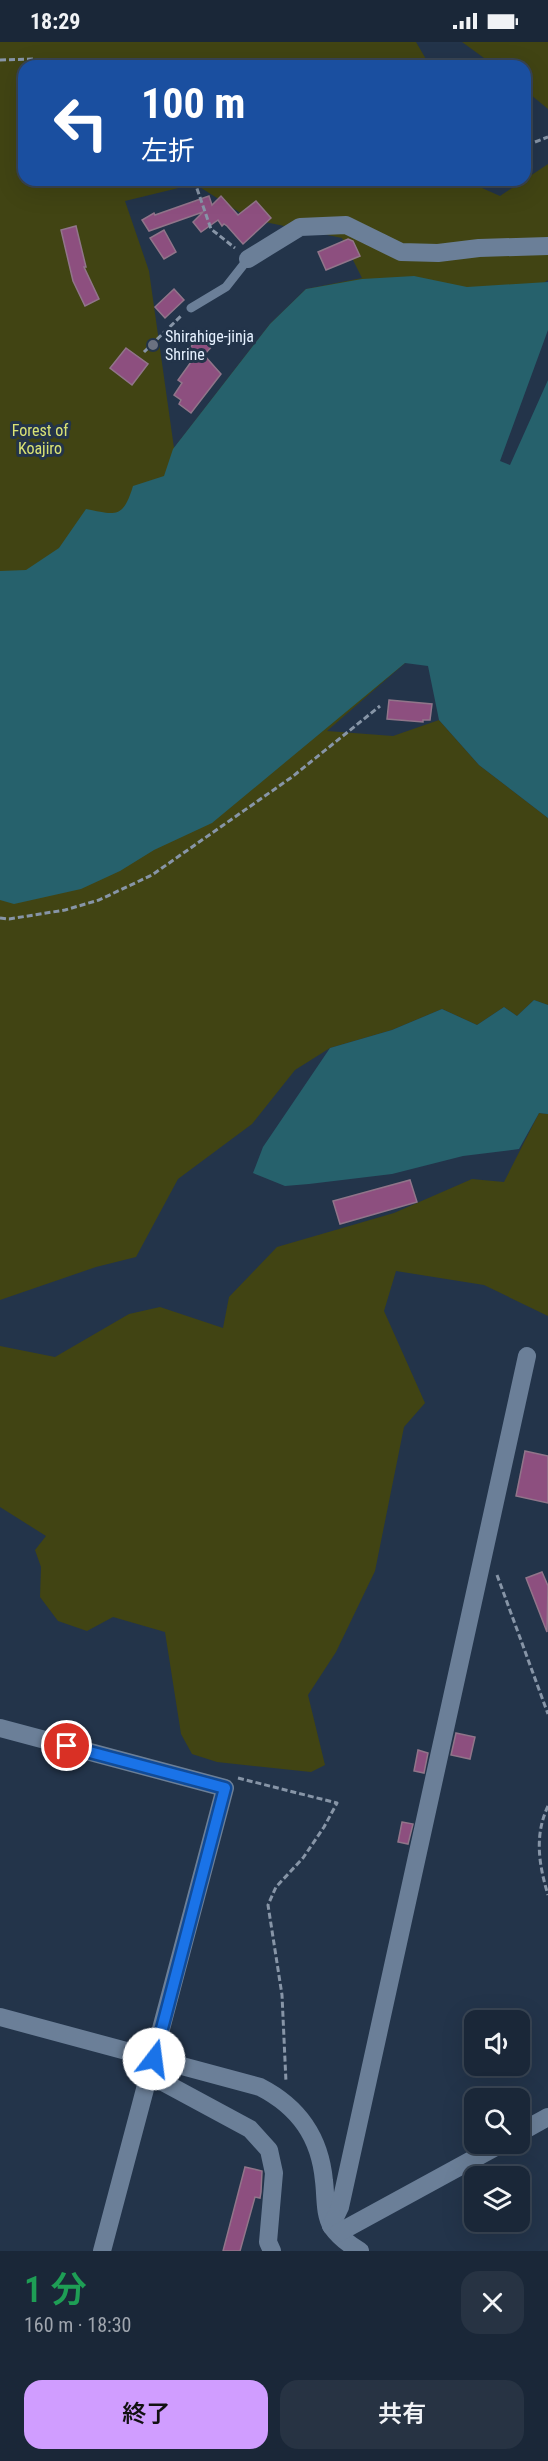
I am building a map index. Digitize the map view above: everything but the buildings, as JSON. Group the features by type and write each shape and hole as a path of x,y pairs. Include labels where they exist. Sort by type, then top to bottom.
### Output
{"street":[{"path":"248,259 300,227 346,225 402,252 438,254 479,248 548,246"},
{"path":"335,2229 528,1356"},
{"path":"0,1728 225,1788 102,2251"},
{"path":"0,2018 152,2067 260,2087 278,2096 296,2111 307,2126 318,2154 335,2229 360,2251"},
{"path":"152,2067 250,2129 269,2150 274,2172 266,2248"},
{"path":"530,2127 548,2117"},
{"path":"335,2229 481,2154"}],"lane":[{"path":"191,308 226,287 248,259"}],"path":[{"path":"0,60 38,60"},
{"path":"535,142 548,137"},
{"path":"196,186 211,229 248,259"},
{"path":"144,352 191,308"},
{"path":"0,918 9,919 65,910 99,900 152,875 292,777 380,706"},
{"path":"497,1575 548,1714"},
{"path":"225,1788 235,1777 337,1803 324,1827 303,1857 276,1887 267,1905 282,1995 286,2084 278,2096"},
{"path":"548,1806 543,1817 539,1842 539,1865 548,1895"}],"green space":[{"name":"Forest of Koajiro","path":"0,42 416,42 426,60 18,60 18,186 187,186 125,201 149,271 174,448 270,324 306,289 362,278 342,238 250,219 198,186 478,186 500,196 515,186 531,186 531,175 548,164 548,280 470,333 405,663 327,731 393,736 439,720 479,765 548,818 548,1005 534,1000 517,1016 504,1007 477,1025 442,1009 392,1030 330,1048 295,1070 252,1124 178,1179 136,1257 96,1267 0,1300"},
{"path":"462,42 548,42 548,109 531,95 531,60 487,60"},
{"path":"539,1113 548,1114 548,1316 484,1285 396,1271 384,1311 425,1403 404,1427 375,1571 336,1652 308,1695 325,1765 311,1772 217,1762 192,1754 181,1734 165,1632 113,1617 87,1631 58,1621 40,1597 41,1567 35,1550 46,1536 0,1507 0,1346 55,1357 129,1314 160,1307 223,1328 229,1297 277,1247 394,1213 472,1179 504,1182"}],"shaded area":[{"path":"414,276 467,287 548,282 548,330 500,461 510,465 548,380 548,818 479,765 439,720 428,666 405,663 212,823 154,850 120,871 81,889 14,904 0,900 0,571 26,570 59,548 86,509 105,513 117,512 126,504 133,486 164,476 173,449 270,324 306,289 362,279"},
{"path":"534,1000 548,1005 548,1114 539,1113 519,1149 463,1156 392,1174 309,1184 285,1186 253,1173 263,1147 330,1048 392,1030 442,1009 477,1025 504,1007 517,1016"}],"place":[{"name":"Shirahige-jinja Shrine","path":"153,345"}],"route":[{"path":"67,1746 225,1788 154,2059"}]}
